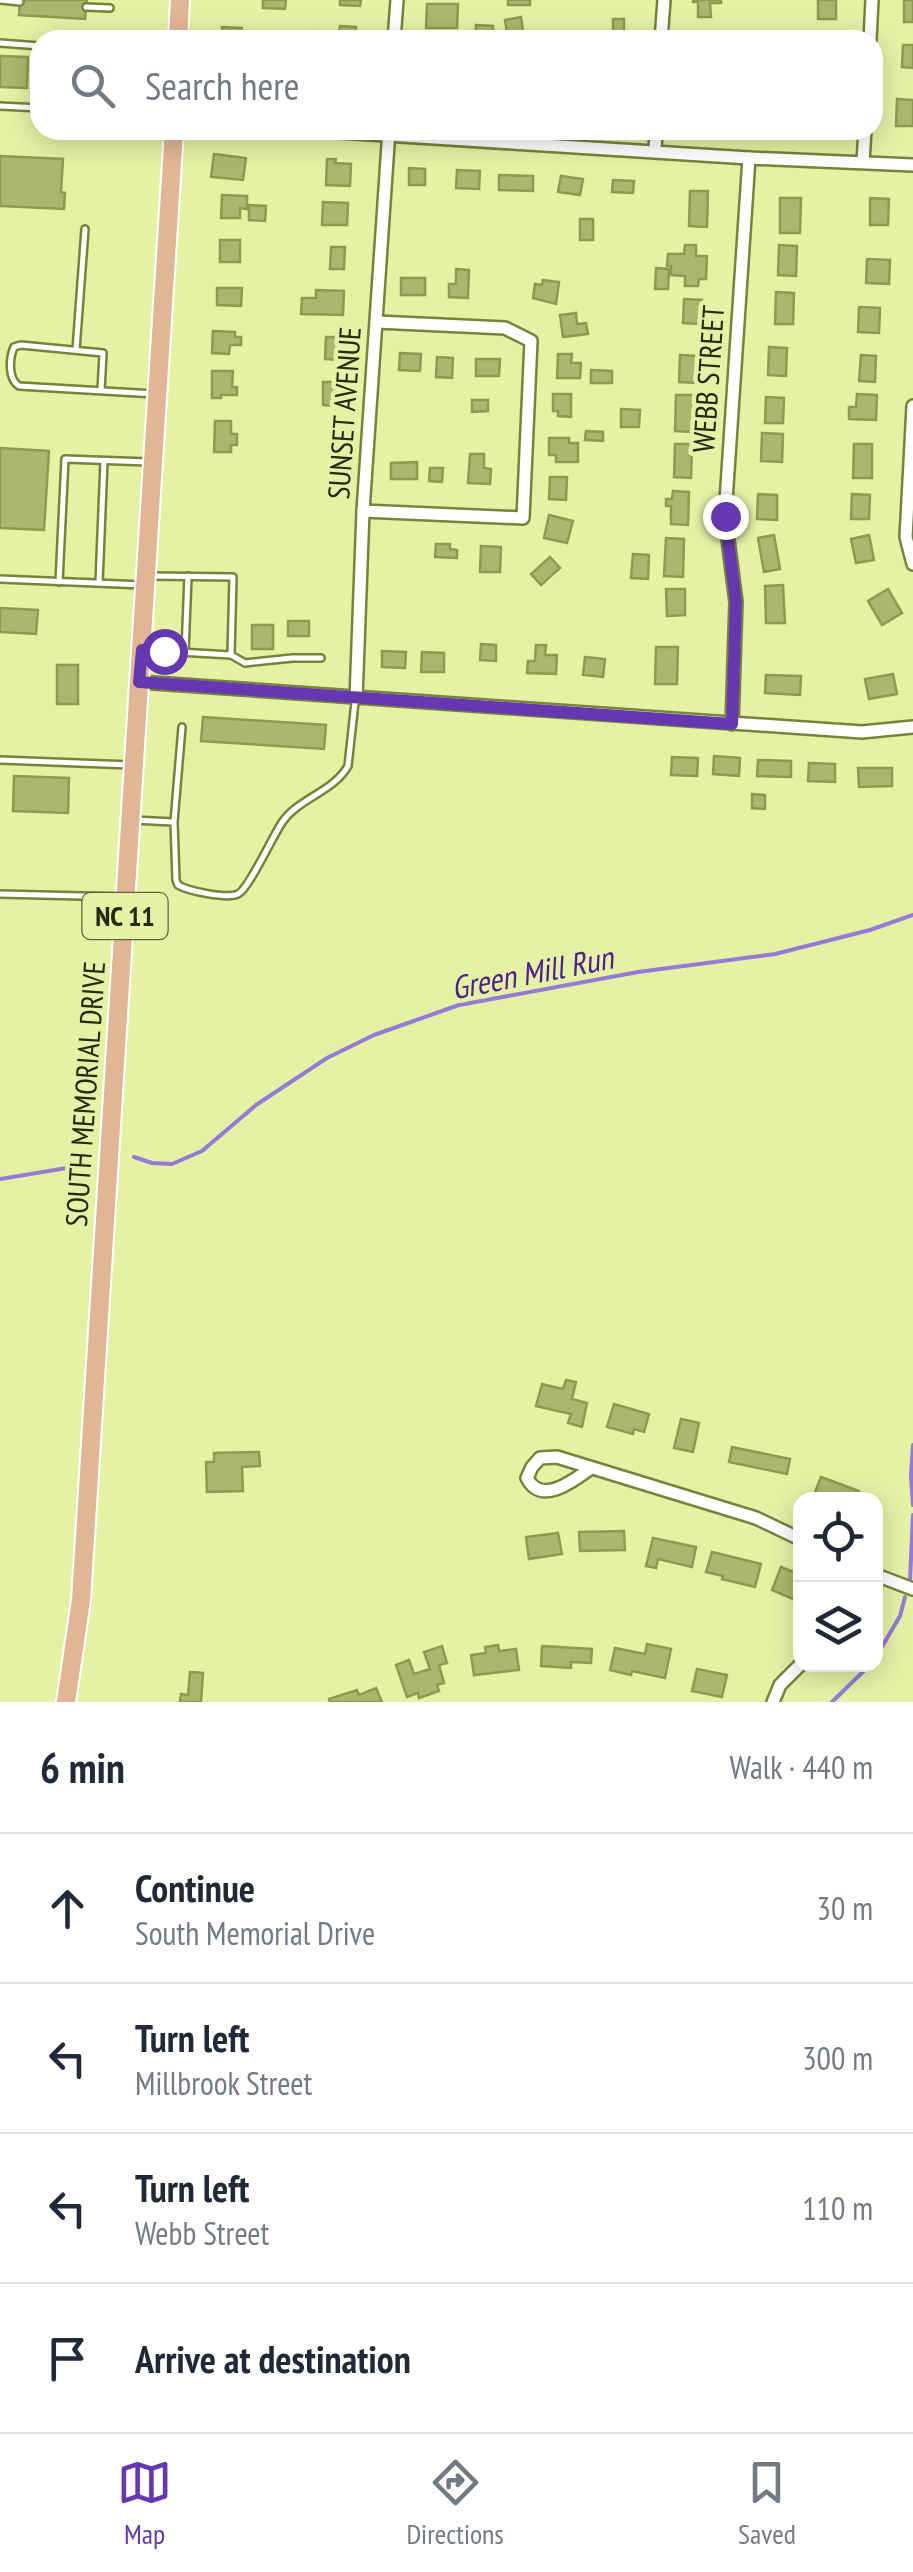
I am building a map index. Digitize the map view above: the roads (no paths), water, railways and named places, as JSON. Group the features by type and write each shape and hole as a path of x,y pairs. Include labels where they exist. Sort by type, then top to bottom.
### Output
{"main road":[{"path":"178,30 180,0"},
{"name":"SOUTH MEMORIAL DRIVE","path":"66,1702 80,1610 173,140"}],"street":[{"path":"395,30 397,0"},
{"path":"662,30 664,0"},
{"path":"870,30 872,0"},
{"name":"SUNSET AVENUE","path":"356,699 362,510 388,140"},
{"path":"492,140 913,165"},
{"path":"655,151 656,140"},
{"path":"863,162 864,140"},
{"name":"WEBB STREET","path":"732,724 736,602 725,516 749,158"},
{"path":"362,510 523,518 532,341 505,328 376,322"},
{"path":"913,406 906,537 913,564"},
{"path":"139,682 862,732 913,727"},
{"path":"591,1468 556,1489 541,1492 527,1478 540,1458 556,1457 756,1518 793,1536"},
{"path":"883,1578 913,1589"},
{"path":"773,1702 780,1685 793,1672"}],"lane":[{"path":"0,0 20,2"},
{"path":"86,8 110,8"},
{"path":"0,43 30,45"},
{"path":"0,106 30,108"},
{"path":"76,350 86,229"},
{"path":"102,391 103,353 20,345 14,348 11,374 14,384 19,386 102,391 156,394"},
{"path":"59,582 65,458 154,462"},
{"path":"98,583 104,460"},
{"path":"0,578 98,583 188,576 234,577 231,655"},
{"path":"185,652 188,576"},
{"path":"142,650 231,655 244,663 321,658"},
{"path":"182,728 174,822 178,885 232,896 240,893 284,820 342,775 348,766 356,699"},
{"path":"0,760 134,765"},
{"path":"131,820 174,822"},
{"path":"0,894 126,897"}],"waterway":[{"name":"Green Mill Run","path":"134,1157 172,1164 202,1151 256,1105 327,1058 374,1035 459,1005 638,972 775,954 913,915"},
{"name":"Green Mill Run","path":"0,1179 85,1165"},
{"path":"913,1445 913,1505"},
{"path":"910,1581 913,1515"},
{"path":"883,1645 900,1616 905,1597"},
{"path":"832,1702 863,1672"}]}
